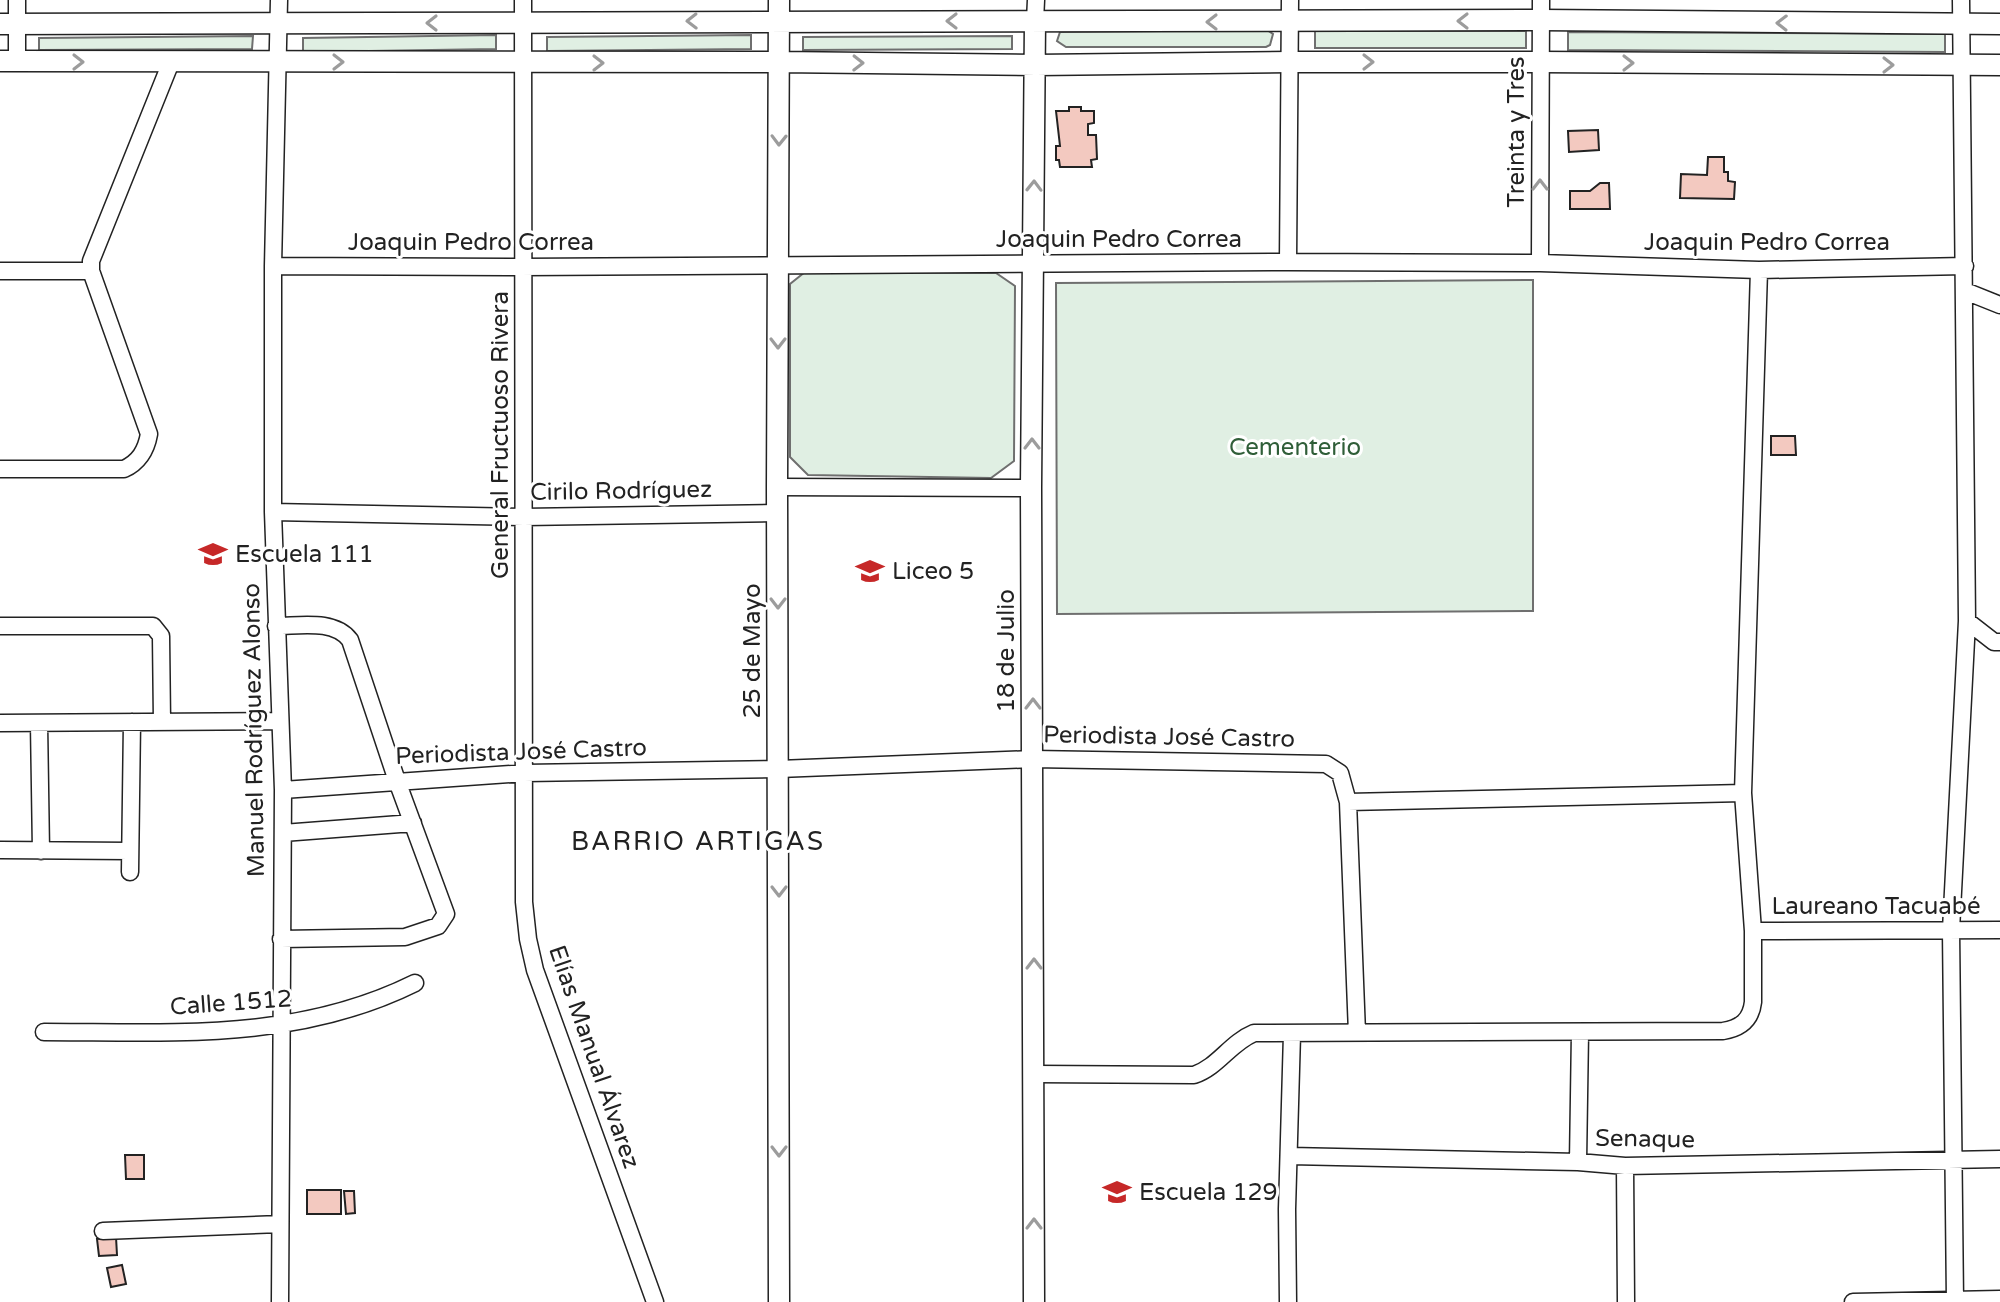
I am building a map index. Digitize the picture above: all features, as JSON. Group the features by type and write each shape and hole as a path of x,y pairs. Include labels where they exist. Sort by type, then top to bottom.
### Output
{"street":[{"path":"17,0 8,24 8,61 2000,65"},
{"name":"Manuel Rodríguez Alonso","path":"279,0 273,266 273,512 283,790 280,1302"},
{"name":"General Fructuoso Rivera","path":"523,0 525,773"},
{"name":"18 de Julio","path":"1034,1302 1031,488 1036,0"},
{"path":"1288,262 1290,0"},
{"path":"1955,1300 1951,930 1967,621 1961,0"},
{"path":"8,24 523,23 779,10 1035,21 1290,22 1541,10 2000,24"},
{"name":"25 de Mayo","path":"779,10 779,1302"},
{"name":"Treinta y Tres","path":"1540,263 1541,10"},
{"path":"0,469 112,470 134,464 147,447 149,434 91,271 91,261 171,62"},
{"name":"Joaquin Pedro Correa","path":"273,266 1288,262 1540,263 1759,270 1965,266"},
{"path":"1035,1074 1194,1075 1207,1071 1238,1040 1254,1033 1580,1032 1736,1028 1745,1022 1752,1011 1753,931 1743,793 1759,270"},
{"path":"0,271 91,271"},
{"path":"1965,291 2000,305"},
{"path":"777,487 1031,488"},
{"name":"Cirilo Rodríguez","path":"273,512 524,517 778,513"},
{"path":"1967,621 1994,642 2000,642"},
{"path":"0,626 153,626 161,636 162,722"},
{"path":"276,626 331,627 345,633 350,640 446,914 438,926 405,937 281,939"},
{"path":"0,723 279,721"},
{"path":"130,872 132,722"},
{"path":"39,723 41,851"},
{"name":"Periodista José Castro","path":"283,790 525,773 779,769 1033,759 1326,764 1340,773 1348,802"},
{"name":"Elías Manual Álvarez","path":"525,773 524,902 535,970 655,1302"},
{"path":"1357,1033 1348,802 1743,793"},
{"path":"283,833 413,823"},
{"path":"0,850 130,851"},
{"name":"Laureano Tacuabé","path":"1753,931 2000,930"},
{"name":"Calle 1512","path":"44,1032 231,1032 280,1026 319,1019 373,1002 415,983"},
{"path":"1578,1162 1580,1032"},
{"path":"1288,1302 1292,1034"},
{"name":"Senaque","path":"1290,1156 1578,1162 1625,1166 2000,1159"},
{"path":"1625,1166 1626,1302"},
{"path":"103,1231 280,1224"},
{"path":"1853,1302 2000,1299"}],"green space":[{"path":"1267,30 1273,34 1270,45 1266,47 1066,47 1057,41 1060,32"},
{"path":"1315,31 1526,31 1526,48 1315,48"},
{"path":"1568,32 1945,34 1945,52 1568,50"},
{"path":"496,35 496,49 303,52 303,38"},
{"path":"751,35 751,49 547,51 547,37"},
{"path":"253,36 252,49 39,50 39,38"},
{"path":"1012,36 1012,49 803,50 803,37"},
{"path":"805,272 996,273 1015,286 1014,461 991,478 808,475 790,457 790,284"},
{"name":"Cementerio","path":"1533,280 1533,611 1057,614 1056,283"}],"building":[{"path":"1069,107 1094,111 1094,123 1088,124 1088,135 1096,135 1097,159 1091,160 1092,167 1060,167 1059,160 1056,160 1056,146 1060,146 1056,111 1069,111"},
{"path":"1598,130 1599,150 1569,152 1568,131"},
{"path":"1708,157 1724,157 1724,172 1728,172 1728,181 1735,182 1734,199 1680,198 1681,174 1707,175"},
{"path":"1600,183 1609,183 1610,209 1570,209 1570,191 1590,191"},
{"path":"1771,436 1795,436 1796,455 1771,455"},
{"path":"125,1155 144,1155 144,1179 126,1179"},
{"path":"307,1190 341,1190 341,1214 307,1214"},
{"path":"344,1191 354,1191 355,1213 346,1214"},
{"path":"116,1237 117,1255 99,1256 97,1239"},
{"path":"122,1265 126,1284 111,1287 107,1268"}],"place":[{"name":"Escuela 111","path":"213,554"},
{"name":"Liceo 5","path":"870,571"},
{"name":"Escuela 129","path":"1117,1192"}],"district":[{"name":"BARRIO ARTIGAS","path":"698,841"}]}
